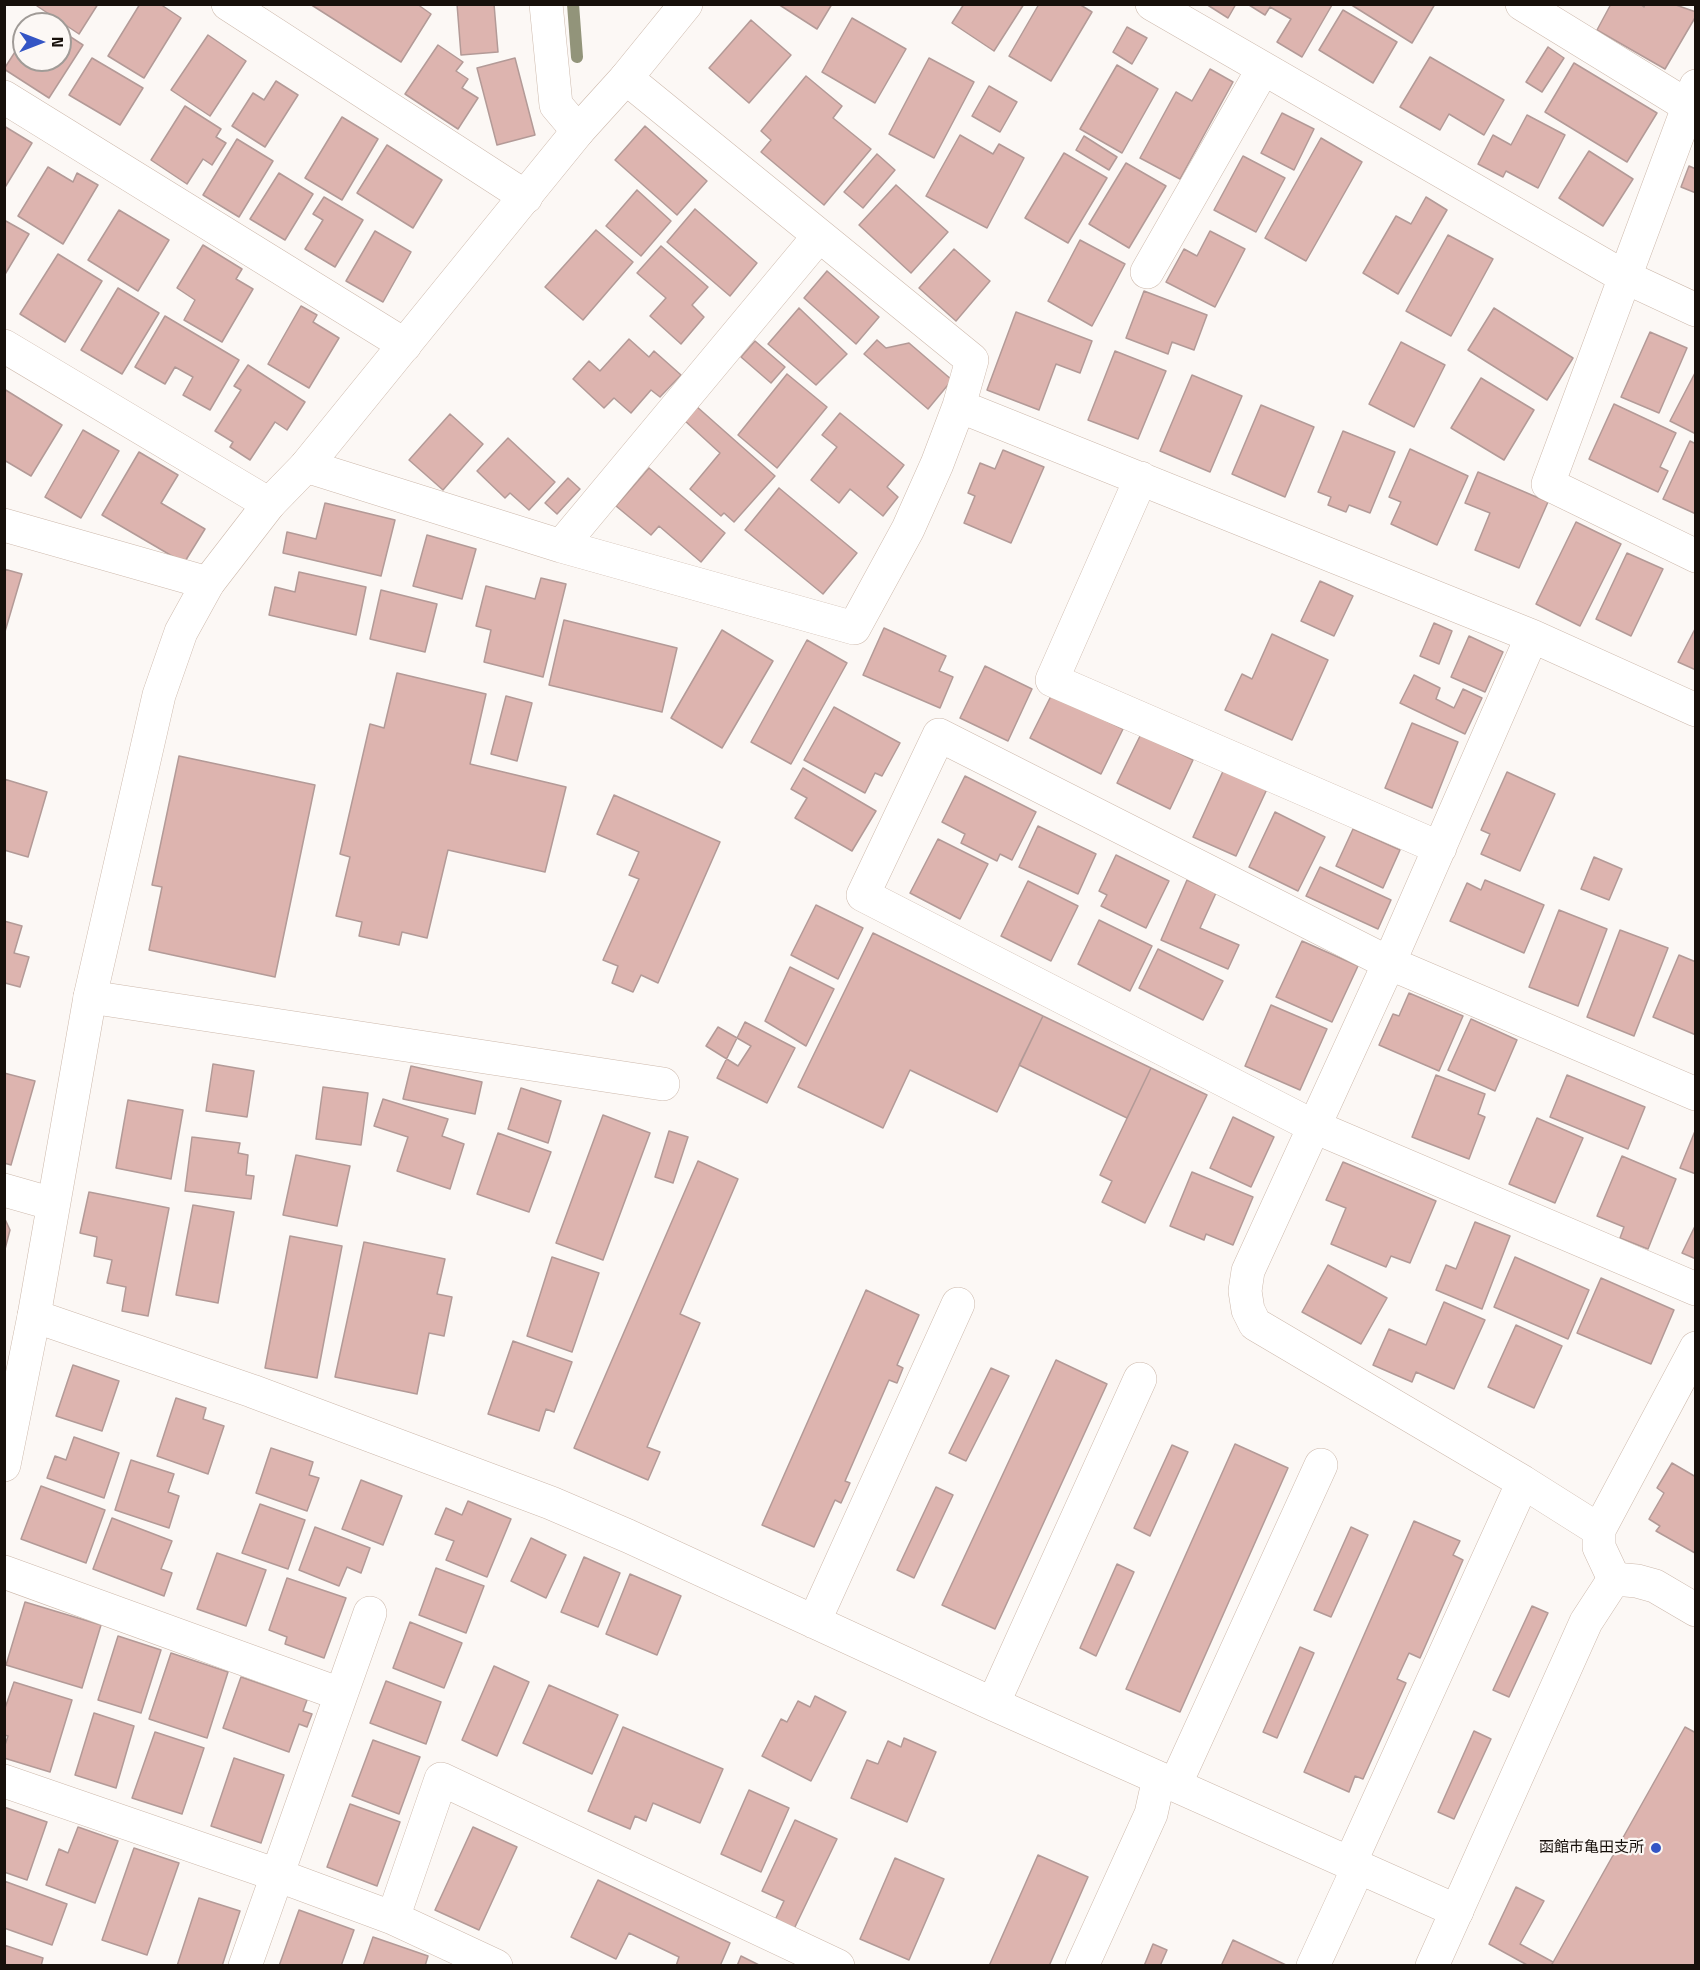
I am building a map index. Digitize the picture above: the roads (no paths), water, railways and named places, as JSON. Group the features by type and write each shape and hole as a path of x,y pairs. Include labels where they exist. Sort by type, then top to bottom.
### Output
{"street":[{"path":"228,4 526,197"},
{"path":"546,4 556,105 578,131"},
{"path":"4,1466 8,1430 34,1316 90,997 159,695 181,632 208,583 268,504 306,466 578,131 626,78 686,4"},
{"path":"1152,4 1623,276 1695,310"},
{"path":"1522,4 1692,96 1623,276 1548,484 1695,556"},
{"path":"1147,272 1263,69"},
{"path":"306,466 561,546 854,628 908,529 937,464 959,406 972,360 626,78"},
{"path":"4,97 405,345"},
{"path":"561,546 819,236"},
{"path":"4,346 268,504"},
{"path":"959,406 1532,636 1695,710"},
{"path":"1141,478 1052,680 1440,848"},
{"path":"4,525 208,583"},
{"path":"1532,636 1389,963 1248,1271 1245,1291 1248,1310 1255,1324 1523,1482 1599,1530"},
{"path":"1695,1094 1389,963 939,735 862,895 1315,1127 1695,1289"},
{"path":"90,997 663,1084"},
{"path":"4,1190 53,1204"},
{"path":"814,1622 958,1304"},
{"path":"34,1316 252,1391 551,1503 1457,1911"},
{"path":"1614,1579 1599,1547 1599,1530 1695,1348"},
{"path":"993,1704 1140,1379"},
{"path":"1082,1965 1151,1814 1321,1465"},
{"path":"1313,1965 1354,1865 1523,1482"},
{"path":"4,1572 340,1694"},
{"path":"1614,1579 1637,1581 1655,1586 1695,1610"},
{"path":"1432,1965 1586,1622 1614,1579"},
{"path":"245,1965 370,1613"},
{"path":"393,1918 441,1779 838,1965"},
{"path":"4,1781 277,1875 393,1918 487,1963"}],"waterway":[{"path":"573,4 577,57"}],"place":[{"name":"函館市亀田支所","path":"1656,1848"}]}
